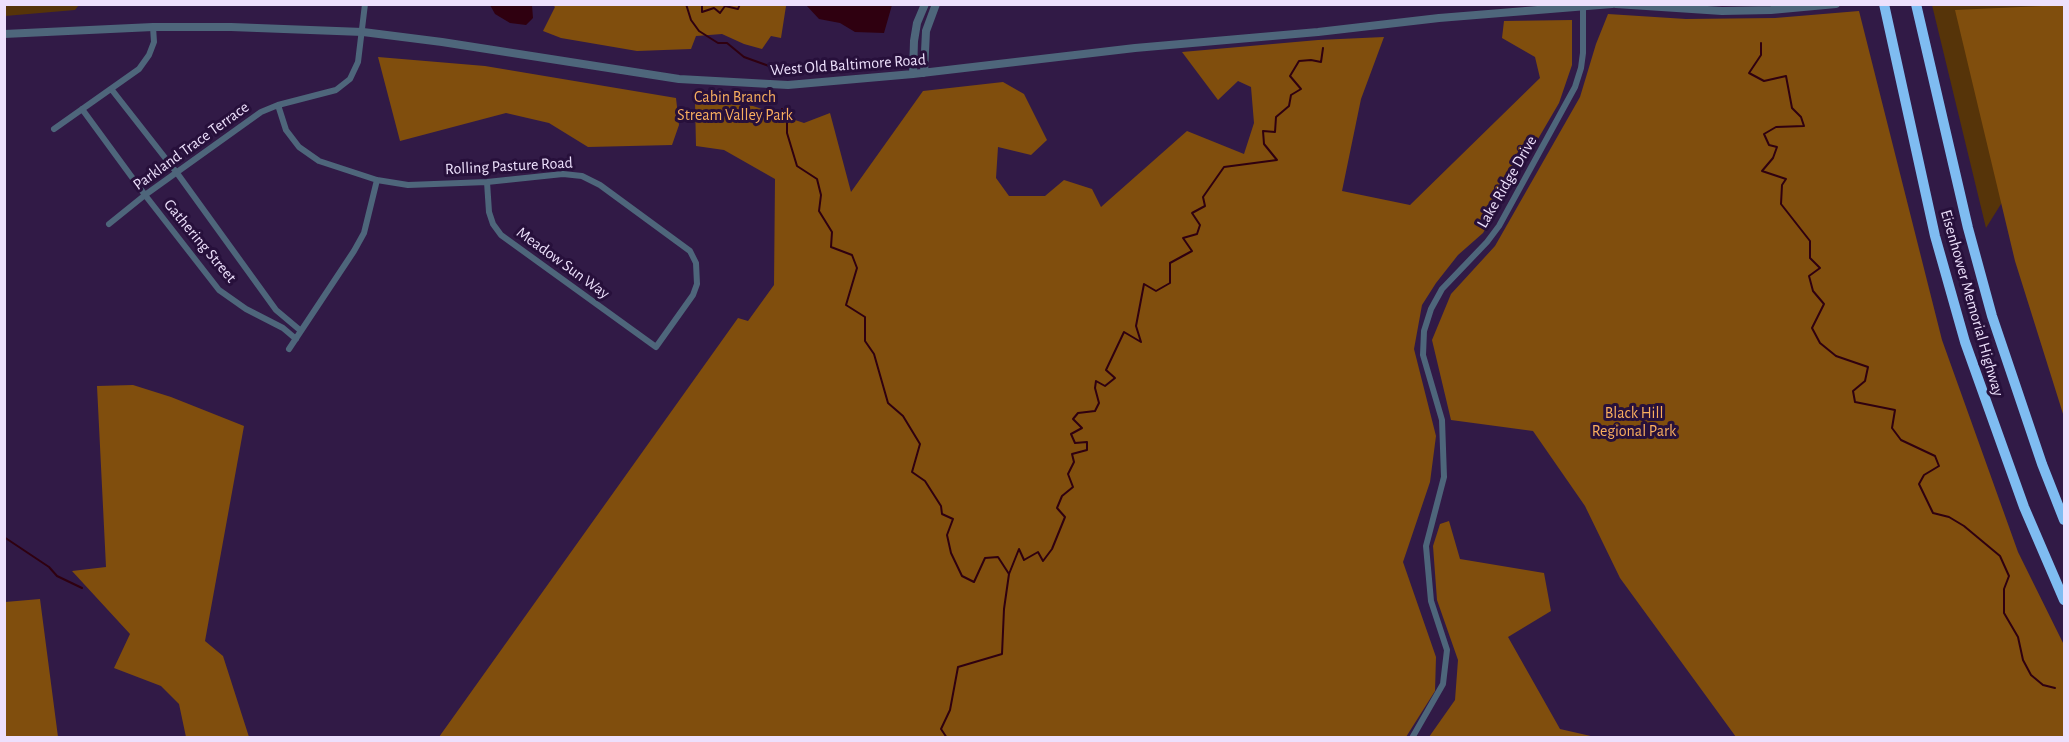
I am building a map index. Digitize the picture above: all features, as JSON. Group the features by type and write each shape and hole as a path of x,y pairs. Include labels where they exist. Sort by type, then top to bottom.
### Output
{"highway":[{"name":"Eisenhower Memorial Highway","path":"1885,10 1935,236 1965,342 2020,496 2064,600"},
{"name":"Eisenhower Memorial Highway","path":"1917,10 1968,228 1992,316 2042,464 2064,520"}],"street":[{"name":"Parkland Trace Terrace","path":"109,224 145,195 261,112 278,105 336,90 350,79 358,62 365,4"},
{"path":"913,74 917,23 926,4"},
{"path":"924,73 926,32 936,4"},
{"name":"West Old Baltimore Road","path":"4,35 153,27 231,27 363,32 442,42 630,72 700,80 788,85 924,73 1135,48 1318,32 1450,16 1583,5 1614,4 1722,11 1772,10 1836,4"},
{"name":"Lake Ridge Drive","path":"1412,738 1443,684 1446,650 1431,602 1426,546 1444,477 1442,420 1423,355 1424,331 1431,309 1442,289 1487,242 1499,226 1570,96 1581,68 1583,5"},
{"path":"54,129 139,69 149,55 154,42 153,27"},
{"name":"Gathering Street","path":"112,90 177,173 276,310 301,331"},
{"name":"Rolling Pasture Road","path":"278,105 286,130 298,147 318,161 377,180 408,185 487,182 563,174 582,176 600,185 690,251 696,263 697,284 693,295 656,347"},
{"name":"Gathering Street","path":"82,109 219,290 246,309 283,328 296,339"},
{"path":"289,349 364,233 377,180"},
{"name":"Meadow Sun Way","path":"487,182 489,212 493,224 501,235 656,347"}],"shaded area":[{"path":"5,4 79,5 75,10 5,16"},
{"path":"490,5 532,5 533,18 526,25 510,23 495,14"},
{"path":"806,5 892,5 884,33 855,32 840,23 819,19"},
{"path":"1932,5 2064,5 2036,148 1986,228"}],"green space":[{"path":"786,4 786,6 781,38 771,36 762,49 722,34 696,36 691,49 637,51 561,38 543,31 555,7 553,5"},
{"path":"2064,5 2064,417 2015,261 1955,10"},
{"name":"Black Hill Regional Park","path":"1859,11 1942,340 2018,552 2064,645 2064,737 1736,737 1620,578 1585,506 1533,431 1451,420 1432,340 1451,294 1495,246 1580,97 1608,14 1686,19 1775,18"},
{"name":"Cabin Branch Stream Valley Park","path":"1572,20 1572,65 1559,103 1483,233 1458,255 1422,305 1414,349 1436,436 1430,482 1403,562 1436,657 1435,691 1406,737 439,737 738,318 748,321 774,285 775,179 724,150 696,146 695,102 753,106 804,123 830,113 851,192 923,91 1003,82 1024,94 1047,140 1031,155 998,147 996,178 1009,196 1045,196 1064,180 1092,189 1101,207 1187,131 1244,154 1254,123 1251,87 1238,81 1218,100 1182,52 1318,40 1384,37 1361,99 1342,191 1410,205 1540,78 1535,57 1502,38 1504,21"},
{"path":"378,57 485,66 676,98 679,125 672,145 588,147 549,123 506,113 400,141"},
{"path":"133,385 171,397 244,426 205,641 223,656 249,737 186,737 179,704 161,686 114,668 130,634 72,571 106,567 97,386"},
{"path":"1449,521 1460,559 1544,573 1551,611 1508,637 1560,729 1595,737 1429,737 1455,700 1458,660 1437,600 1433,546 1440,524"},
{"path":"40,599 58,737 5,737 5,602"}],"waterway":[{"path":"686,4 691,20 699,31 718,43 727,43 744,57 769,66"},
{"path":"702,4 702,12 714,8 720,13 725,6 738,9 740,4"},
{"path":"1761,43 1761,55 1749,73 1764,81 1786,76 1792,108 1801,117 1804,126 1776,127 1764,134 1769,145 1777,147 1773,158 1762,171 1786,179 1782,185 1781,204 1810,241 1810,258 1820,268 1809,276 1813,291 1824,304 1812,328 1820,343 1836,356 1868,367 1865,381 1853,391 1855,402 1895,410 1892,428 1901,440 1935,456 1939,466 1924,475 1919,484 1933,513 1949,517 1964,526 2000,556 2009,576 2004,589 2004,613 2018,637 2023,660 2031,675 2043,685 2055,688"},
{"path":"947,738 941,729 950,710 958,667 1002,654 1004,609 1009,574 1019,549 1024,560 1038,552 1043,561 1052,549 1065,517 1057,508 1062,496 1073,487 1068,474 1074,462 1072,454 1087,450 1087,442 1075,443 1071,434 1082,428 1073,419 1078,413 1095,411 1099,403 1095,388 1096,381 1105,386 1115,378 1106,370 1124,332 1141,342 1136,326 1144,284 1156,291 1170,283 1170,263 1192,251 1183,238 1197,234 1200,225 1192,213 1205,206 1203,197 1224,167 1277,160 1264,144 1263,131 1275,132 1276,117 1289,106 1291,95 1301,89 1290,76 1299,61 1321,62 1323,48"},
{"path":"782,109 797,166 817,179 821,195 819,211 832,232 831,247 852,255 857,268 846,305 865,317 865,341 874,354 888,403 903,416 920,444 912,472 925,481 941,506 942,514 953,519 947,535 951,553 962,576 974,582 985,558 998,557 1009,574"},
{"path":"4,537 49,567 57,576 82,588"}]}
